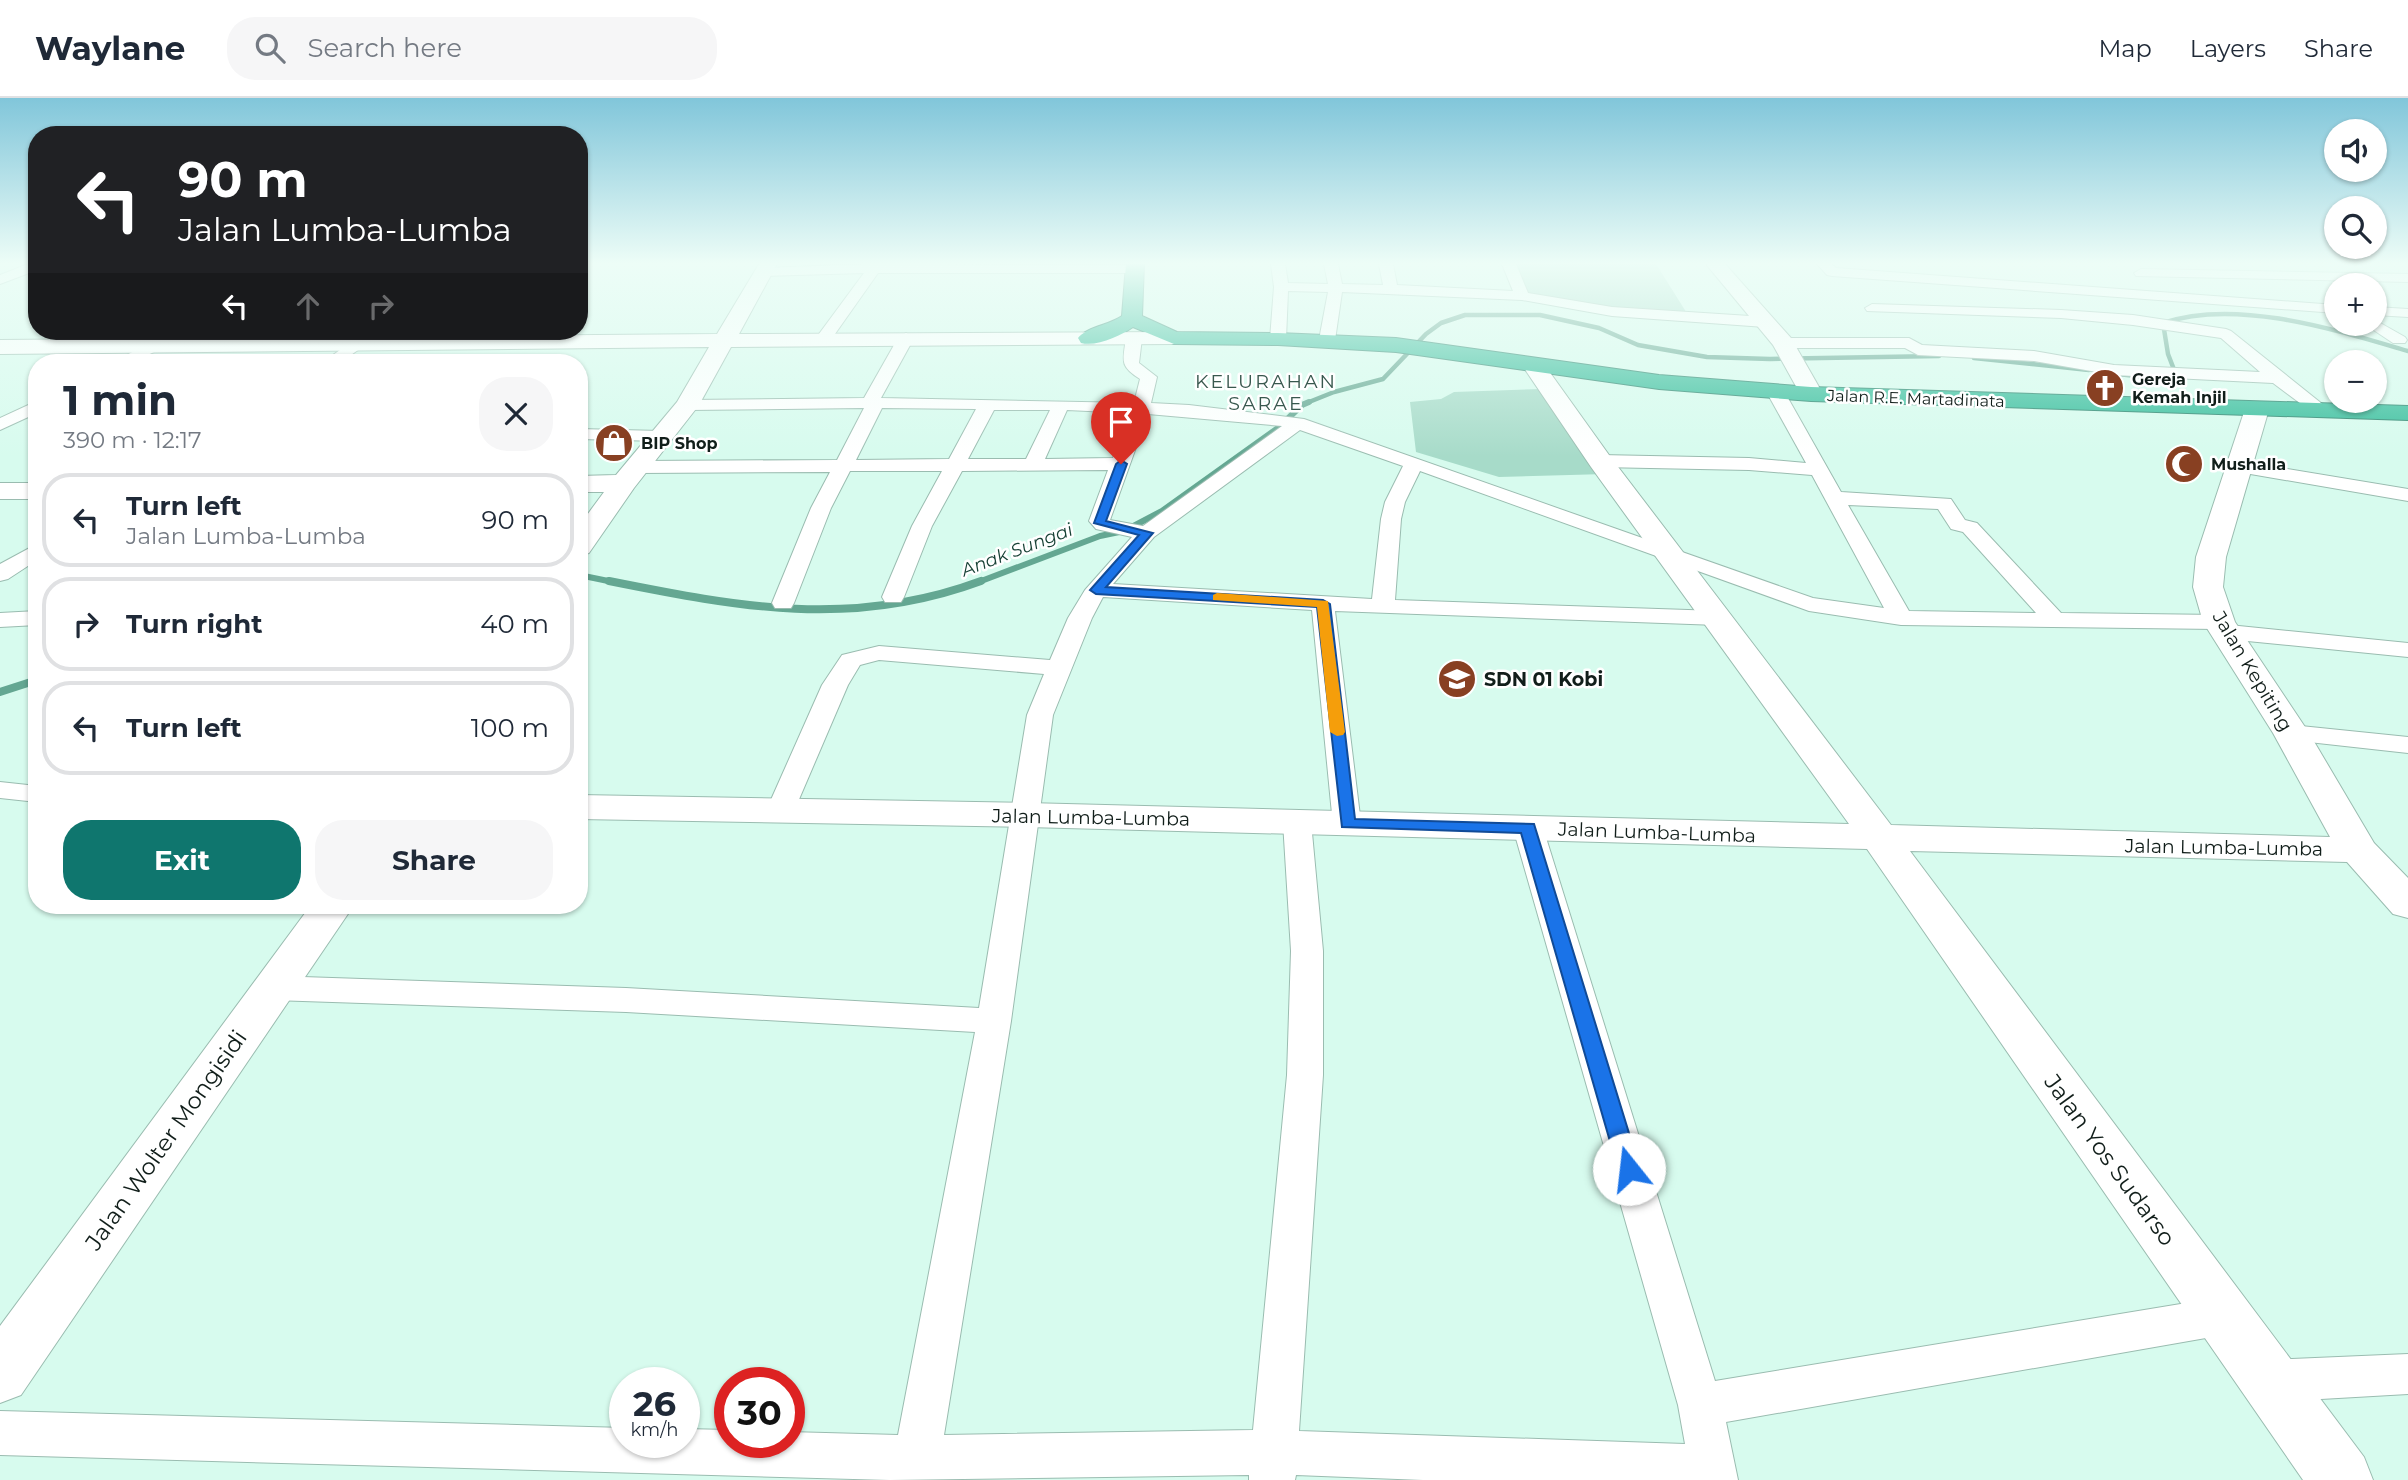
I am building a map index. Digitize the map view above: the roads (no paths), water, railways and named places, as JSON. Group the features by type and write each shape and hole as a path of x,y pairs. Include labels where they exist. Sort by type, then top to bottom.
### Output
{"highway":[{"name":"Jalan R.E. Martadinata","path":"1174,338 1327,340 1396,345 1659,382 1811,394 2408,414"}],"street":[{"path":"588,535 687,405 730,328"},
{"path":"824,338 831,328"},
{"path":"0,347 150,348 824,338 1090,338 1131,328"},
{"path":"1133,328 1131,363 1134,368 1149,377 1148,388 1100,519 1101,524 1134,530"},
{"path":"1135,328 1174,338"},
{"path":"1278,339 1279,328"},
{"path":"1327,340 1329,328"},
{"path":"1770,328 1790,353 1811,394"},
{"path":"1895,328 1918,350 2023,355 2113,370 2277,379"},
{"path":"2192,328 2226,334 2277,379 2322,411"},
{"path":"1790,353 1899,332"},
{"path":"2387,332 2399,340"},
{"path":"783,603 821,508 906,338"},
{"path":"85,347 99,340"},
{"path":"344,354 364,340"},
{"path":"138,354 150,348"},
{"name":"Jalan Yos Sudarso","path":"1533,365 1600,461 1880,839 2341,1480"},
{"path":"1774,391 1901,618"},
{"path":"893,597 922,526 988,404"},
{"path":"687,405 1061,405 1141,408 1289,422 1414,463 1809,604 1901,618 2055,620 2223,627 2408,650"},
{"path":"1033,465 1061,405"},
{"path":"0,425 8,416 28,409"},
{"name":"Jalan Kepiting","path":"2257,409 2211,557 2208,587 2223,627 2291,733 2358,850 2408,904"},
{"path":"8,416 28,417"},
{"path":"915,1469 993,1021 1027,815 1040,715 1080,618 1134,530 1238,467 1289,422"},
{"path":"588,434 661,436"},
{"path":"1600,461 1749,464 1818,470"},
{"path":"1383,606 1391,519 1395,502 1414,463"},
{"path":"588,482 631,475 843,466 1121,464"},
{"path":"2240,467 2401,495 2408,511"},
{"path":"0,491 28,491"},
{"path":"1834,498 1944,503 1958,525 1970,527 2055,620"},
{"path":"0,558 28,554"},
{"path":"0,575 28,556"},
{"path":"1096,590 1323,604 1718,618"},
{"path":"1323,604 1347,824"},
{"path":"0,620 28,618"},
{"path":"780,811 835,685 851,660 879,653 1059,668"},
{"path":"2291,733 2408,745"},
{"path":"0,790 28,793"},
{"name":"Jalan Lumba-Lumba","path":"588,807 1027,815 2358,850"},
{"path":"1272,1466 1292,1255 1305,1075 1307,951 1297,822"},
{"path":"0,1433 915,1469 1272,1466 1714,1474 1700,1405 1528,828"},
{"name":"Jalan Wolter Mongisidi","path":"0,1375 326,914"},
{"path":"273,988 626,1000 993,1021"},
{"path":"1700,1405 2223,1316"},
{"path":"2269,1381 2408,1374"}],"waterway":[{"name":"Anak Sungai","path":"1309,402 1334,392 1383,379 1434,328"},
{"name":"Anak Sungai","path":"1600,328 1638,345 1707,357 1770,359 1939,356"},
{"name":"Anak Sungai","path":"2117,374 2178,380 2168,354 2164,328"},
{"name":"Anak Sungai","path":"2328,328 2408,351"},
{"name":"Anak Sungai","path":"1974,358 2089,370"},
{"name":"Anak Sungai","path":"976,583 1100,536 1124,531 1162,511 1278,428 1302,405 1309,402"},
{"name":"Anak Sungai","path":"1304,404 1309,402"},
{"name":"Anak Sungai","path":"588,577 618,583"},
{"name":"Anak Sungai","path":"609,581 704,599 795,609 887,605 933,596 981,581"},
{"name":"Anak Sungai","path":"0,692 28,683"}],"place":[{"name":"Gereja Kemah Injil","path":"2105,388"},
{"name":"BIP Shop","path":"614,443"},
{"name":"Mushalla","path":"2184,464"},
{"name":"SDN 01 Kobi","path":"1457,679"}],"district":[{"name":"KELURAHAN SARAE","path":"1266,392"}]}
